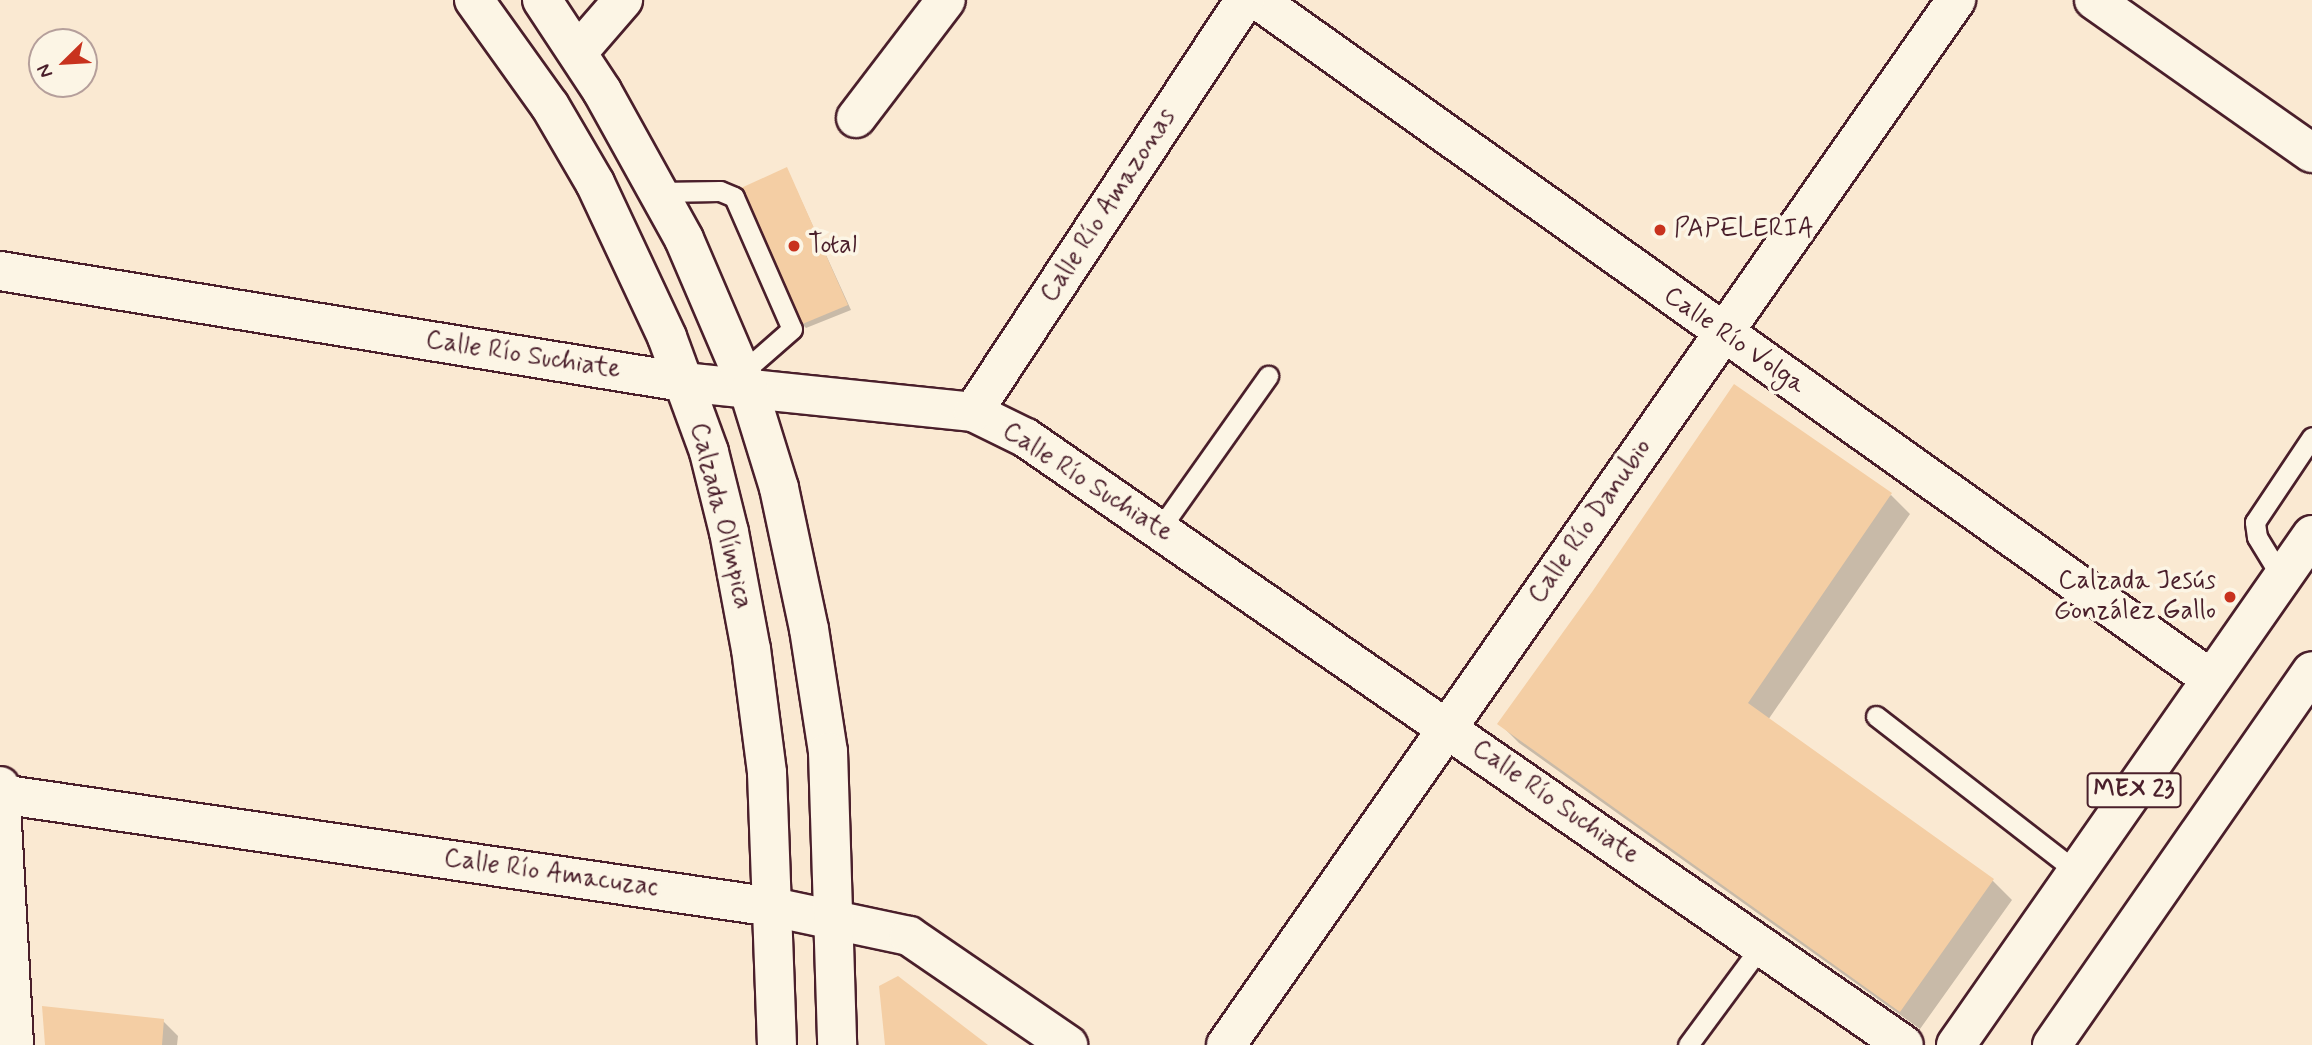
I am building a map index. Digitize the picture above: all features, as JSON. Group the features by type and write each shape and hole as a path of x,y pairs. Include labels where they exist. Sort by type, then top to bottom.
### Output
{"street":[{"name":"Calzada Olímpica","path":"474,0 550,106 630,252 709,452 726,519 751,649 767,773 777,1045"},
{"path":"542,0 578,52 684,239 746,382 779,488 809,629 828,752 837,1045"},
{"path":"578,52 623,0"},
{"path":"856,118 946,0"},
{"name":"Calle Río Amazonas","path":"973,412 1245,0"},
{"name":"Calle Río Volga","path":"1258,0 2211,679"},
{"name":"Calle Río Danubio","path":"1226,1045 1956,0"},
{"path":"2094,0 2312,153"},
{"name":"Calle Río Suchiate","path":"0,271 683,382 746,382 973,412 1026,438 1904,1045"},
{"name":"MEX 23","path":"1956,1045 2312,535"},
{"name":"MEX 23","path":"2052,1045 2312,671"},
{"path":"0,786 15,1045"},
{"name":"Calle Río Amacuzac","path":"0,794 773,907 909,936 1068,1045"}],"lane":[{"path":"659,192 725,191 731,193 736,202 792,329 746,382"},
{"path":"1159,530 1268,376"},
{"path":"2282,578 2257,537 2255,522 2312,437"},
{"path":"1876,716 2077,872"},
{"path":"1688,1045 1760,946"}],"building":[{"name":"Total","path":"787,167 848,305 800,325 741,188"},
{"path":"1734,384 1892,493 1748,703 1994,879 1900,1012 1497,724 1592,592"},
{"path":"898,976 988,1045 885,1045 879,986"},
{"path":"42,1006 164,1019 162,1045 45,1045"}],"place":[{"name":"PAPELERIA","path":"1660,230"},
{"name":"Total","path":"794,246"},
{"name":"Calzada Jesús González Gallo","path":"2230,597"}]}
